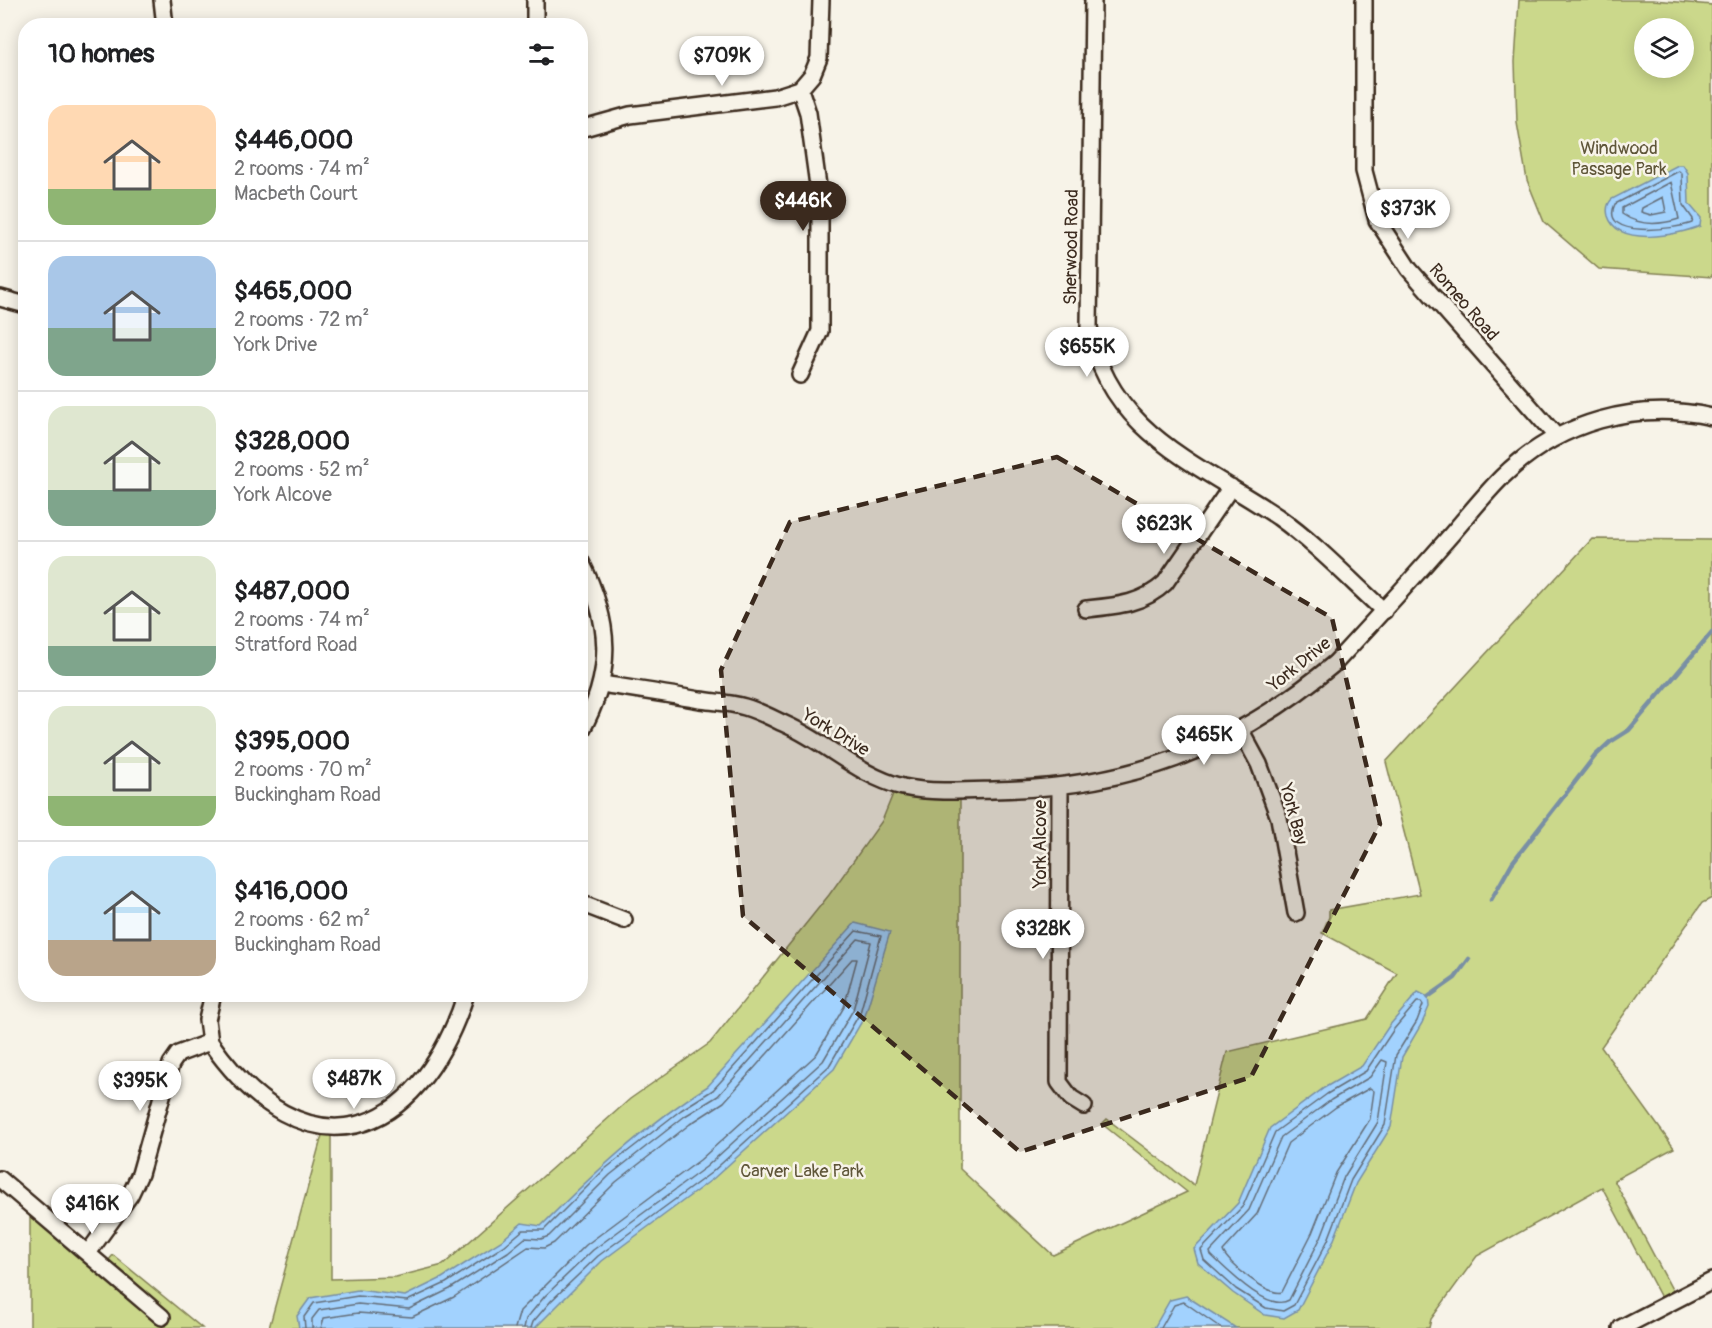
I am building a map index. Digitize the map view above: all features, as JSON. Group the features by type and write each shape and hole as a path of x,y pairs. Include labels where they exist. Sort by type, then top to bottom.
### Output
{"street":[{"path":"162,0 164,18"},
{"path":"535,0 535,18"},
{"path":"588,127 630,115 775,97 800,89 812,75 819,58 820,0"},
{"name":"Sherwood Road","path":"1093,0 1089,327 1094,354 1119,400 1144,428 1182,458 1279,518 1307,540 1384,611"},
{"name":"Romeo Road","path":"1364,0 1364,171 1377,220 1409,269 1556,436"},
{"path":"800,89 812,136 819,200 820,307 820,330 800,375"},
{"path":"0,298 18,303"},
{"name":"York Drive","path":"602,684 745,707 789,726 872,776 903,787 960,791 1060,787 1102,781 1144,770 1194,752 1240,729 1307,687 1335,663 1384,611 1502,478 1556,436 1605,418 1632,413 1691,412 1712,417"},
{"path":"1086,609 1135,601 1155,593 1165,583 1231,487"},
{"path":"588,578 603,613 606,637 602,684 588,719"},
{"name":"York Bay","path":"1240,729 1259,764 1279,818 1296,913"},
{"name":"York Alcove","path":"1060,787 1059,1082 1071,1098 1084,1106"},
{"path":"588,906 624,920"},
{"path":"211,1002 207,1020 210,1042 247,1087 275,1109 303,1123 331,1128 351,1128 371,1122 390,1111 410,1092 449,1039 463,1002"},
{"path":"88,1253 130,1195 140,1174 171,1064 178,1054 210,1042"},
{"path":"0,1179 162,1317"},
{"path":"1621,1328 1712,1281"}],"highlighted area":[{"path":"1057,457 1332,618 1380,824 1251,1077 1020,1152 743,916 721,670 790,522"}],"green space":[{"name":"Windwood Passage Park","path":"1519,0 1653,0 1712,5 1712,277 1599,269 1544,222 1527,180 1517,123 1515,62"},
{"name":"Carver Lake Park","path":"1592,539 1712,540 1712,898 1702,903 1601,1047 1674,1148 1614,1180 1677,1299 1665,1305 1602,1187 1477,1256 1431,1319 1429,1328 269,1328 324,1128 331,1128 331,1279 396,1277 443,1265 630,1099 710,1043 829,895 882,821 897,784 960,791 960,1169 1053,1255 1187,1192 1102,1124 1107,1119 1194,1185 1227,1052 1367,1019 1397,973 1322,933 1329,917 1329,910 1420,894 1386,762"},
{"path":"30,1204 104,1266 113,1255 202,1328 30,1328"}],"water":[{"path":"1678,165 1683,165 1688,173 1689,204 1701,218 1700,226 1678,233 1636,236 1614,226 1607,211 1612,199"},
{"path":"855,923 890,932 865,1016 834,1069 714,1178 602,1261 535,1328 299,1328 297,1316 310,1298 358,1290 405,1296 442,1278 501,1241 522,1223 541,1226 620,1151 663,1117 708,1086"},
{"path":"1418,992 1428,997 1429,1007 1402,1057 1391,1127 1356,1183 1333,1242 1298,1310 1284,1318 1265,1315 1233,1293 1198,1263 1194,1249 1238,1203 1270,1128 1324,1088 1362,1066 1389,1026"},
{"path":"1186,1296 1236,1328 1154,1328 1170,1300"}],"waterway":[{"path":"1491,900 1512,863 1595,756 1610,742 1629,730 1712,632"},
{"path":"1428,997 1455,978 1469,959"}]}
